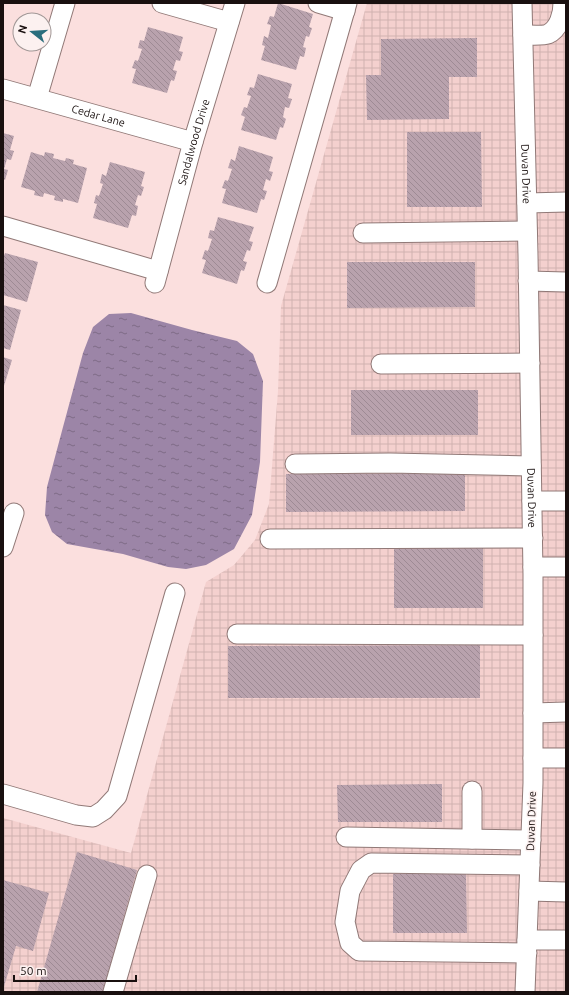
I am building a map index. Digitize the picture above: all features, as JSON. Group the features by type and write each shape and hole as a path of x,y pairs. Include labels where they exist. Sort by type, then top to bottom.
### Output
{"street":[{"path":"37,98 65,3"},
{"path":"162,3 229,22"},
{"name":"Sandalwood Drive","path":"3,226 157,277 193,142 235,3"},
{"path":"267,283 346,7 318,3"},
{"name":"Duvan Drive","path":"522,3 533,538 533,758 525,992"},
{"path":"523,35 547,34 553,30 558,25 563,3"},
{"name":"Cedar Lane","path":"3,89 193,142"},
{"path":"526,203 566,202"},
{"path":"363,233 527,231"},
{"path":"528,281 566,282"},
{"path":"381,364 530,363"},
{"path":"295,464 390,463 532,466"},
{"path":"532,501 566,501"},
{"path":"3,548 14,513"},
{"path":"270,539 533,538"},
{"path":"533,567 566,567"},
{"path":"3,794 76,815 93,817 104,810 117,796 175,593"},
{"path":"237,634 533,635"},
{"path":"533,713 566,712"},
{"path":"533,758 566,758"},
{"path":"472,791 472,839"},
{"path":"346,836 531,840"},
{"path":"530,865 371,863 361,870 350,891 345,922 350,943 359,951 527,946 564,940"},
{"path":"113,992 147,874"},
{"path":"529,891 566,892"}],"shaded area":[{"path":"367,3 566,3 566,992 3,992 3,818 131,853 206,582 234,565 255,540 269,504 278,391 281,306"}],"water":[{"path":"131,313 237,341 253,354 263,381 260,462 252,515 234,549 206,565 186,569 168,567 123,554 67,544 52,532 45,515 47,487 83,353 93,327 109,314"}],"building":[{"path":"278,3 313,14 309,27 312,28 309,37 306,36 303,47 306,48 304,57 300,56 296,70 261,60 265,46 262,45 264,36 268,38 271,25 267,24 270,16 274,17"},
{"path":"148,27 183,37 179,51 183,52 180,61 176,60 173,70 177,71 174,81 171,80 167,93 132,83 136,69 132,68 135,60 138,61 142,49 138,48 140,40 144,41"},
{"path":"477,38 477,77 449,77 449,119 367,120 366,75 381,75 381,39"},
{"path":"258,74 292,84 288,98 292,99 289,108 285,107 283,117 286,119 283,128 280,127 276,140 241,130 245,117 241,115 244,107 247,108 251,96 247,95 250,87 254,88"},
{"path":"407,132 481,132 482,207 407,207"},
{"path":"3,133 14,136 10,150 14,151 11,160 7,159 4,169 8,170 5,180 3,179"},
{"path":"239,146 273,157 269,171 273,172 270,181 266,179 263,190 267,191 264,200 261,199 257,213 222,203 226,189 222,188 225,180 228,181 232,169 228,168 231,159 235,161"},
{"path":"31,152 44,156 45,152 54,154 53,158 65,161 66,158 74,160 73,164 87,168 78,203 63,199 63,202 54,200 55,196 44,193 43,197 34,195 35,191 21,187"},
{"path":"110,162 145,172 141,186 144,187 141,196 138,195 135,205 138,206 136,216 132,215 128,228 93,218 97,204 94,203 96,195 99,196 103,184 100,183 102,174 106,176"},
{"path":"218,217 254,227 249,241 253,242 250,251 247,250 243,261 247,262 244,271 241,270 237,284 202,273 206,260 202,259 205,250 208,251 212,239 208,238 210,230 214,231"},
{"path":"5,253 38,262 27,302 3,295 3,258"},
{"path":"347,262 475,262 475,307 347,308"},
{"path":"3,305 21,310 10,350 3,348"},
{"path":"3,357 12,360 3,389"},
{"path":"351,390 478,390 478,435 351,435"},
{"path":"465,473 465,511 286,512 286,474"},
{"path":"483,547 483,608 394,608 394,548"},
{"path":"480,645 480,698 228,698 228,646"},
{"path":"442,784 442,822 338,822 337,785"},
{"path":"77,852 137,870 103,992 37,992"},
{"path":"466,873 467,933 393,933 393,874"},
{"path":"3,880 49,893 33,951 16,946 3,990"}]}
